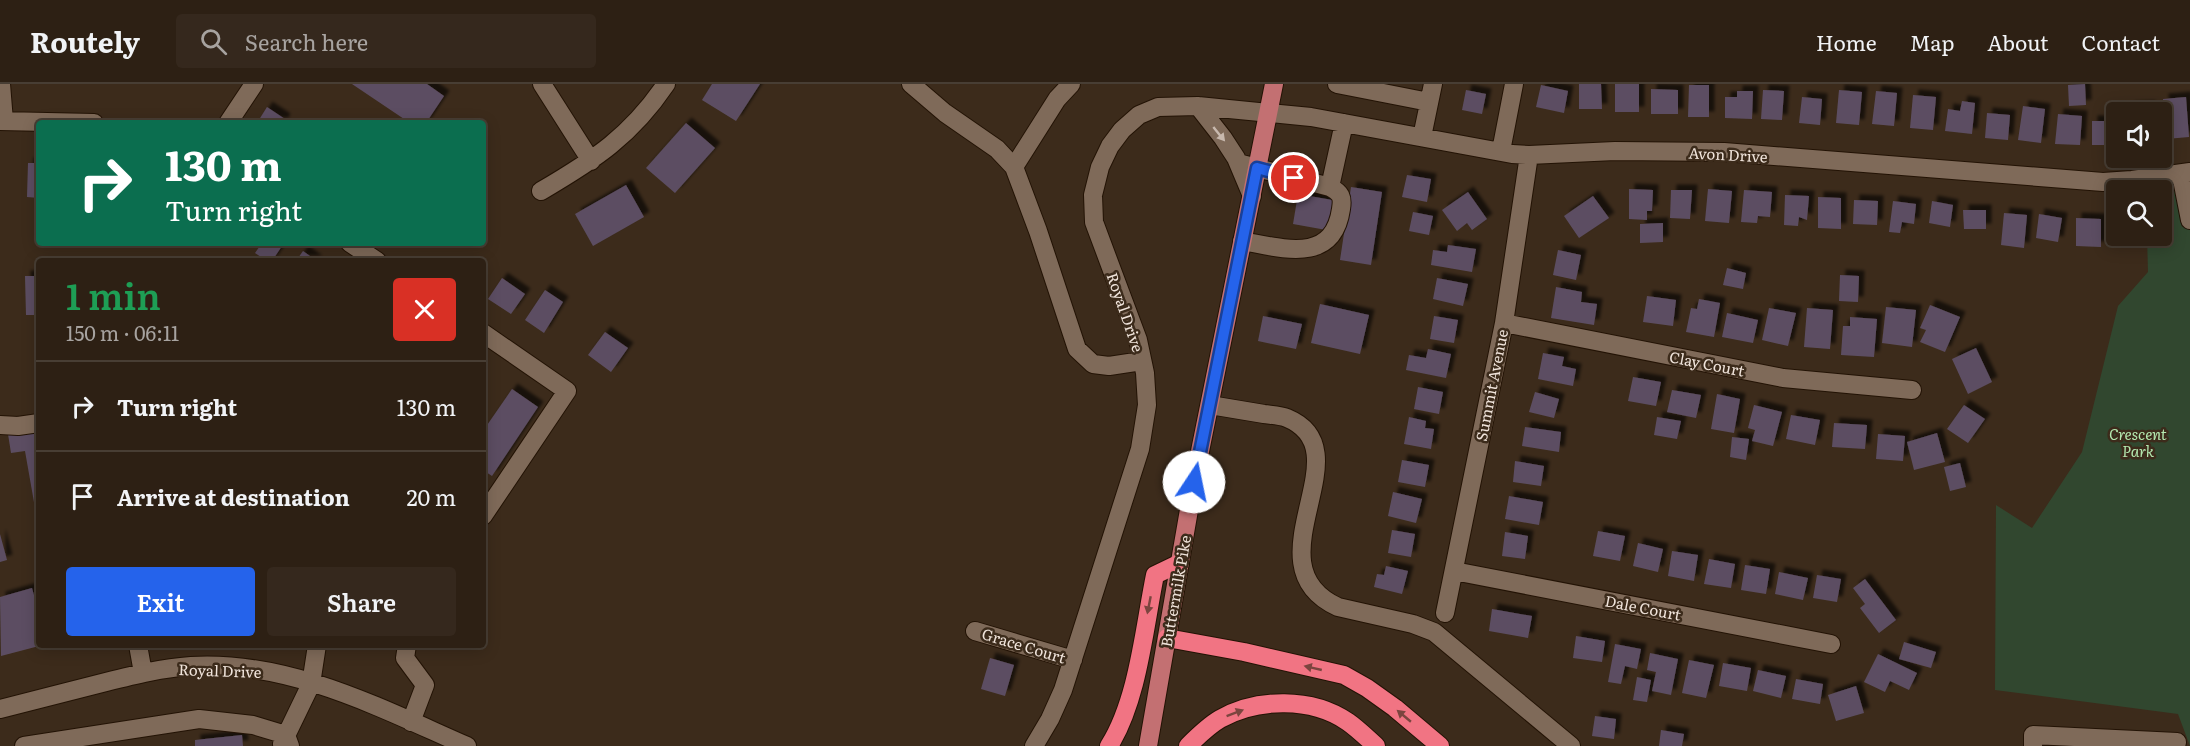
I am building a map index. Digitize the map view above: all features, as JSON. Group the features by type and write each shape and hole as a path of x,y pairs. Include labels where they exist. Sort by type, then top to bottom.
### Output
{"highway":[{"path":"1109,746 1132,691 1155,576 1180,562"},
{"path":"1167,638 1244,652 1344,675 1395,708 1440,746"},
{"path":"1188,746 1220,719 1244,709 1266,704 1308,705 1330,713 1347,722 1376,746"}],"main road":[{"name":"Buttermilk Pike","path":"1148,746 1180,562 1274,84"}],"street":[{"path":"1,84 2,121 36,122"},
{"path":"230,120 254,84"},
{"path":"542,84 591,161"},
{"path":"541,191 591,161 630,129 666,84"},
{"path":"911,84 945,113 997,149 1014,167 1077,349 1094,364 1109,366 1142,361"},
{"path":"1014,167 1057,99 1071,84"},
{"path":"1337,84 1429,102"},
{"path":"1422,136 1433,84"},
{"path":"1501,151 1514,84"},
{"path":"1198,106 1223,138 1238,163 1252,196"},
{"name":"Royal Drive","path":"1034,746 1050,719 1073,660 1140,449 1147,405 1142,361 1128,311 1094,222 1093,195 1100,167 1110,146 1122,130 1138,115 1158,107 1198,106 1268,112"},
{"name":"Avon Drive","path":"1268,112 1529,155 1615,151 1724,152 2103,182 2186,173"},
{"path":"1330,187 1344,123"},
{"name":"Summit Avenue","path":"1445,613 1504,323 1529,155"},
{"path":"1238,163 1330,187 1339,192 1342,199 1339,223 1334,232 1320,244 1300,250 1242,242"},
{"path":"2186,173 2190,220"},
{"path":"354,246 372,258"},
{"name":"Clay Court","path":"1504,323 1783,378 1912,390"},
{"path":"486,335 567,391 486,512"},
{"path":"1210,405 1286,417 1302,426 1314,442 1317,464 1301,537 1302,566 1312,589 1328,603 1338,607 1413,624 1434,632 1571,746"},
{"path":"0,425 36,423"},
{"name":"Dale Court","path":"1454,571 1831,644"},
{"name":"Grace Court","path":"975,631 1073,660"},
{"path":"139,648 143,673"},
{"path":"24,746 199,719 253,725 286,742 311,684 316,648"},
{"path":"407,648 405,658 426,685 411,722"},
{"name":"Royal Drive","path":"0,709 143,673 192,666 249,668 287,675 363,701 467,746"},
{"path":"2034,746 2034,735 2176,742 2176,746"}],"green space":[{"name":"Crescent Park","path":"2190,172 2190,746 2178,714 1995,690 1996,505 2032,528 2082,452 2118,306 2148,272 2147,246 2172,246 2172,180 2146,180 2146,178"}],"building":[{"path":"352,84 427,84 444,96 428,120 406,120"},
{"path":"712,84 760,84 736,121 702,100"},
{"path":"1579,84 1601,84 1602,109 1579,109"},
{"path":"1615,84 1639,84 1639,112 1615,112"},
{"path":"2085,84 2086,105 2069,106 2068,85"},
{"path":"1541,85 1568,91 1564,113 1536,107"},
{"path":"1689,85 1709,85 1709,117 1688,117"},
{"path":"1651,89 1678,90 1678,114 1651,114"},
{"path":"1466,90 1486,94 1482,114 1462,110"},
{"path":"1763,90 1784,91 1782,120 1761,119"},
{"path":"1839,90 1862,92 1859,125 1836,123"},
{"path":"1737,91 1753,91 1752,119 1725,118 1725,97 1737,97"},
{"path":"1876,91 1897,93 1894,126 1872,124"},
{"path":"1913,95 1936,97 1933,130 1910,128"},
{"path":"1802,97 1822,99 1820,125 1799,123"},
{"path":"2186,97 2189,137 2172,138 2172,102 2163,102 2163,99"},
{"path":"1962,101 1975,103 1972,134 1945,131 1948,109 1960,111"},
{"path":"2023,106 2045,109 2041,143 2018,140"},
{"path":"267,107 285,119 284,120 259,120"},
{"path":"1987,113 2010,115 2008,140 1985,138"},
{"path":"2058,114 2082,116 2080,145 2055,144"},
{"path":"2092,121 2106,121 2106,145 2092,145"},
{"path":"686,123 715,148 675,193 646,168"},
{"path":"28,163 36,163 36,198 27,197"},
{"path":"1407,175 1431,179 1427,202 1402,197"},
{"path":"626,185 644,217 593,246 575,214"},
{"path":"1351,187 1382,192 1371,265 1340,260"},
{"path":"1629,189 1653,190 1652,211 1647,211 1647,220 1629,219"},
{"path":"1708,189 1732,191 1729,223 1705,221"},
{"path":"1671,190 1692,190 1690,219 1670,218"},
{"path":"1744,190 1772,192 1770,217 1758,216 1757,223 1741,222"},
{"path":"1468,192 1487,219 1472,230 1467,223 1457,231 1442,210"},
{"path":"1298,194 1338,201 1332,231 1293,224"},
{"path":"1785,195 1809,196 1807,220 1799,217 1798,226 1784,225"},
{"path":"1593,196 1609,218 1579,238 1564,216"},
{"path":"1818,197 1841,198 1841,229 1818,228"},
{"path":"1854,200 1878,201 1877,225 1853,224"},
{"path":"1893,201 1916,204 1914,224 1902,222 1900,233 1889,232"},
{"path":"1932,201 1953,205 1950,227 1929,223"},
{"path":"1963,210 1986,210 1986,229 1964,229"},
{"path":"1413,212 1433,216 1429,235 1409,231"},
{"path":"2004,213 2027,215 2024,248 2001,245"},
{"path":"2039,214 2062,218 2058,242 2036,238"},
{"path":"2076,218 2101,219 2101,247 2076,246"},
{"path":"1663,223 1663,242 1640,243 1640,224"},
{"path":"1448,245 1476,249 1472,272 1431,265 1433,250 1447,252"},
{"path":"260,246 282,246 274,258 262,258 255,253"},
{"path":"1558,250 1581,255 1576,280 1553,275"},
{"path":"303,251 313,258 298,258"},
{"path":"1727,268 1746,273 1743,289 1723,285"},
{"path":"1840,275 1859,276 1858,302 1839,301"},
{"path":"25,276 36,276 36,315 26,315"},
{"path":"502,278 525,294 511,314 488,299"},
{"path":"1437,278 1468,284 1463,306 1433,299"},
{"path":"1556,287 1582,292 1581,302 1597,304 1594,325 1551,318"},
{"path":"545,290 563,302 544,333 525,320"},
{"path":"1647,296 1676,300 1673,326 1643,322"},
{"path":"1699,299 1720,303 1714,337 1686,332 1691,308 1697,309"},
{"path":"1320,304 1369,315 1360,354 1311,343"},
{"path":"1930,305 1960,317 1945,352 1920,342 1926,330 1920,328"},
{"path":"1886,307 1916,310 1912,347 1882,343"},
{"path":"1769,308 1796,313 1788,346 1762,340"},
{"path":"1807,308 1833,310 1830,349 1804,347"},
{"path":"1727,313 1758,320 1753,343 1722,337"},
{"path":"1263,316 1302,324 1296,349 1258,341"},
{"path":"1434,316 1458,320 1454,343 1430,339"},
{"path":"1850,317 1877,319 1874,357 1841,355 1843,326 1850,326"},
{"path":"605,332 628,348 611,372 588,355"},
{"path":"1976,348 1992,382 1968,394 1952,359"},
{"path":"1428,349 1451,354 1446,378 1406,370 1409,355 1426,358"},
{"path":"1543,353 1564,357 1562,366 1576,369 1573,386 1538,379"},
{"path":"1633,377 1661,382 1656,406 1628,401"},
{"path":"1418,387 1443,392 1439,414 1414,409"},
{"path":"512,389 538,407 492,476 486,472 486,427"},
{"path":"1672,390 1701,395 1696,418 1667,412"},
{"path":"1535,392 1559,399 1554,418 1529,412"},
{"path":"1717,394 1740,399 1734,433 1711,429"},
{"path":"1754,405 1782,412 1773,446 1752,441 1755,430 1748,428"},
{"path":"1964,405 1985,419 1968,443 1947,429"},
{"path":"1791,415 1820,420 1815,445 1786,439"},
{"path":"1409,417 1426,421 1425,428 1434,429 1431,449 1404,444"},
{"path":"1657,417 1681,421 1677,439 1654,435"},
{"path":"1834,423 1867,425 1865,449 1832,447"},
{"path":"1525,427 1561,432 1559,452 1522,446"},
{"path":"36,429 36,514 25,451 11,453 8,434"},
{"path":"1937,433 1945,462 1914,470 1907,442"},
{"path":"1878,434 1905,436 1903,461 1876,459"},
{"path":"1732,437 1749,439 1746,460 1730,457"},
{"path":"1402,460 1429,465 1425,487 1398,482"},
{"path":"1515,461 1544,466 1541,486 1513,482"},
{"path":"1960,463 1966,487 1950,491 1944,467"},
{"path":"1393,492 1422,499 1416,523 1388,516"},
{"path":"1509,496 1543,502 1539,525 1505,519"},
{"path":"1392,530 1415,534 1411,557 1388,553"},
{"path":"1598,531 1625,536 1620,561 1593,556"},
{"path":"1505,532 1528,536 1525,559 1502,556"},
{"path":"0,534 7,560 0,562"},
{"path":"1638,543 1663,549 1658,572 1633,566"},
{"path":"1672,551 1698,555 1694,581 1668,576"},
{"path":"1709,559 1735,564 1731,588 1704,584"},
{"path":"1745,565 1770,569 1766,594 1741,590"},
{"path":"1386,566 1408,571 1402,594 1374,587 1377,574 1384,575"},
{"path":"1779,572 1808,578 1803,600 1775,594"},
{"path":"1817,575 1841,579 1837,602 1813,598"},
{"path":"1865,579 1896,620 1879,633 1860,608 1865,604 1853,588"},
{"path":"32,588 36,602 36,647 1,656 0,597"},
{"path":"1492,609 1532,616 1528,638 1489,631"},
{"path":"1576,636 1605,641 1602,662 1573,658"},
{"path":"1904,642 1936,652 1931,668 1899,659"},
{"path":"1615,644 1641,649 1637,669 1625,666 1621,684 1608,682"},
{"path":"1650,653 1678,659 1671,695 1652,691 1656,672 1647,670"},
{"path":"1878,654 1917,673 1909,690 1890,681 1885,692 1864,682"},
{"path":"990,658 1014,665 1005,696 981,689"},
{"path":"1689,660 1714,665 1706,698 1682,693"},
{"path":"1723,663 1751,668 1747,691 1719,686"},
{"path":"1758,670 1786,676 1781,698 1753,691"},
{"path":"1637,677 1651,680 1647,702 1633,700"},
{"path":"1796,679 1823,684 1820,704 1792,699"},
{"path":"1856,686 1864,713 1836,721 1828,695"},
{"path":"1595,716 1616,719 1614,739 1592,736"},
{"path":"1661,730 1684,734 1682,746 1659,746"},
{"path":"242,735 243,746 195,746 195,740"}],"route":[{"path":"1194,482 1257,168 1294,178"}]}
